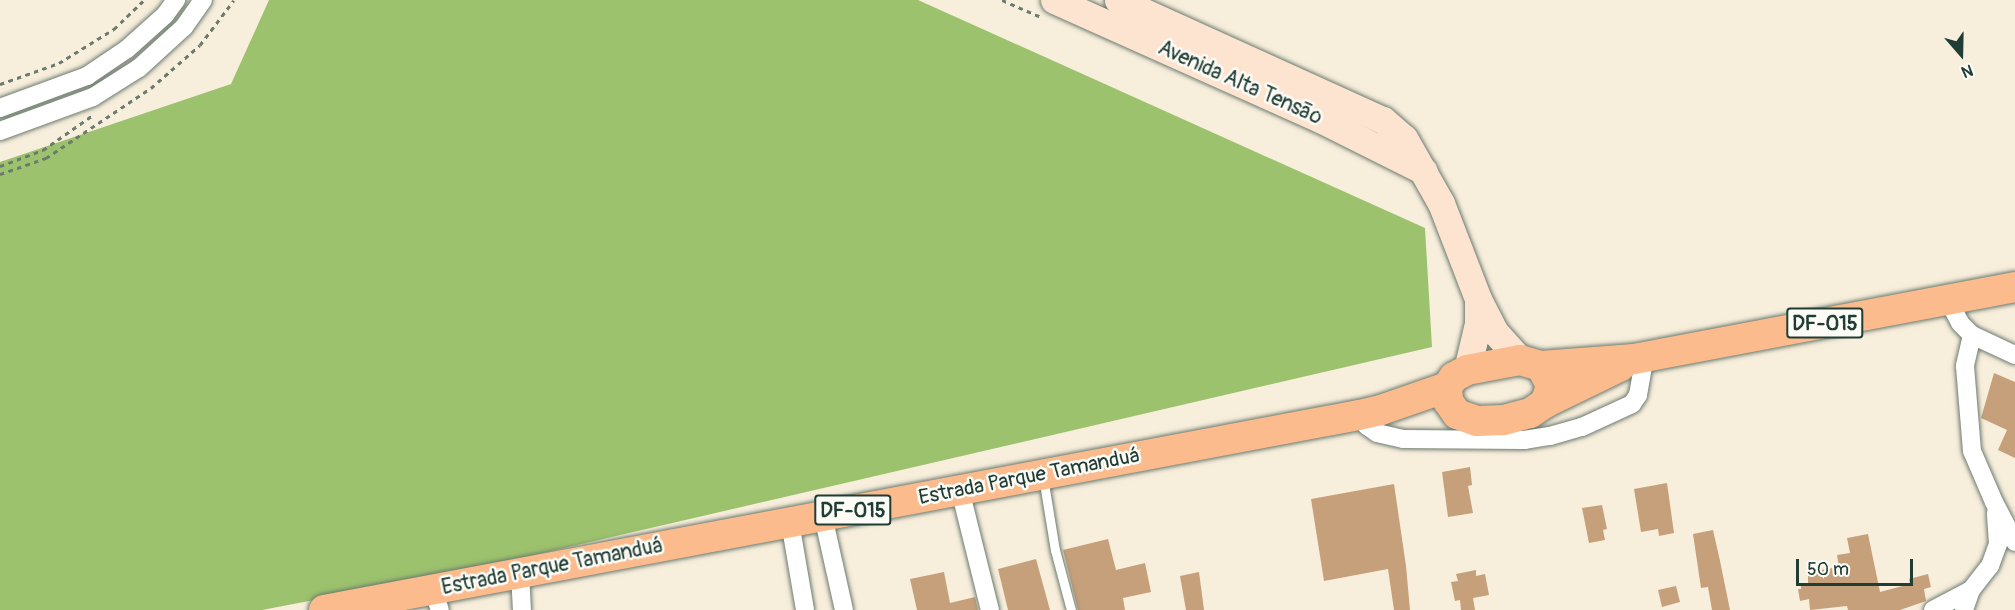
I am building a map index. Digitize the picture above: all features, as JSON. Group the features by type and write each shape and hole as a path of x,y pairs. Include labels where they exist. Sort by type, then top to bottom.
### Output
{"main road":[{"name":"DF-015","path":"1640,358 1545,403 1530,414 1503,420 1477,421 1457,390 1531,363 1640,358 2015,287"},
{"path":"1531,363 1551,386 1545,403"},
{"name":"Estrada Parque Tamanduá","path":"324,610 437,600 519,573 1370,412 1457,390"}],"street":[{"path":"0,108 87,76 127,50 165,15 176,0"},
{"path":"0,131 93,97 139,68 184,27 203,0"},
{"name":"Avenida Alta Tensāo","path":"1054,0 1320,119 1424,171"},
{"name":"Avenida Alta Tensāo","path":"1118,0 1383,120 1404,138 1441,203 1478,299 1495,332 1531,363"},
{"name":"Avenida Alta Tensāo","path":"1457,390 1478,323 1478,299"},
{"path":"1948,300 1960,323 1972,335 2015,355"},
{"path":"1972,335 1965,366 1972,451 1994,502 2015,542"},
{"path":"1370,412 1367,426 1377,433 1403,439 1524,440 1550,436 1582,427 1632,404 1638,395 1640,358"},
{"path":"960,490 990,610"},
{"path":"1964,610 1971,590 1990,566 1998,544 1994,502"},
{"path":"823,516 844,610"},
{"path":"790,522 805,610"},
{"path":"519,573 522,610"},
{"path":"1933,610 1971,590"}],"lane":[{"path":"1042,475 1055,550 1071,610"}],"path":[{"path":"0,84 59,63 114,29 144,0"},
{"path":"0,174 46,158 151,88 200,45 234,0"}],"green space":[{"path":"269,0 918,0 1425,228 1432,347 461,572 262,610 0,610 0,162 231,84"}],"building":[{"path":"1994,373 2015,382 2015,458 1998,450 2007,430 1981,418"},
{"path":"1470,467 1472,485 1468,486 1473,513 1448,517 1442,472"},
{"path":"1667,483 1674,533 1659,536 1658,529 1641,532 1634,489"},
{"path":"1394,484 1410,610 1394,610 1388,569 1324,581 1311,499"},
{"path":"1602,505 1607,529 1603,530 1605,540 1589,543 1582,508"},
{"path":"1713,530 1730,610 1712,610 1708,587 1701,588 1693,534"},
{"path":"1868,534 1880,592 1910,584 1909,579 1928,574 1931,587 1924,589 1926,601 1900,610 1848,610 1847,606 1810,610 1809,599 1800,601 1798,589 1801,589 1801,585 1808,584 1808,572 1839,567 1837,555 1850,553 1847,538"},
{"path":"1108,539 1116,570 1145,563 1151,592 1123,598 1125,610 1078,610 1063,550"},
{"path":"1036,559 1050,610 1008,610 998,569"},
{"path":"1476,570 1476,576 1485,574 1489,595 1473,598 1475,610 1461,610 1460,600 1455,601 1451,582 1458,581 1456,574"},
{"path":"944,572 950,603 975,597 978,610 917,610 910,579"},
{"path":"1199,572 1204,610 1186,610 1180,576"},
{"path":"1676,586 1680,602 1662,607 1658,590"}]}
